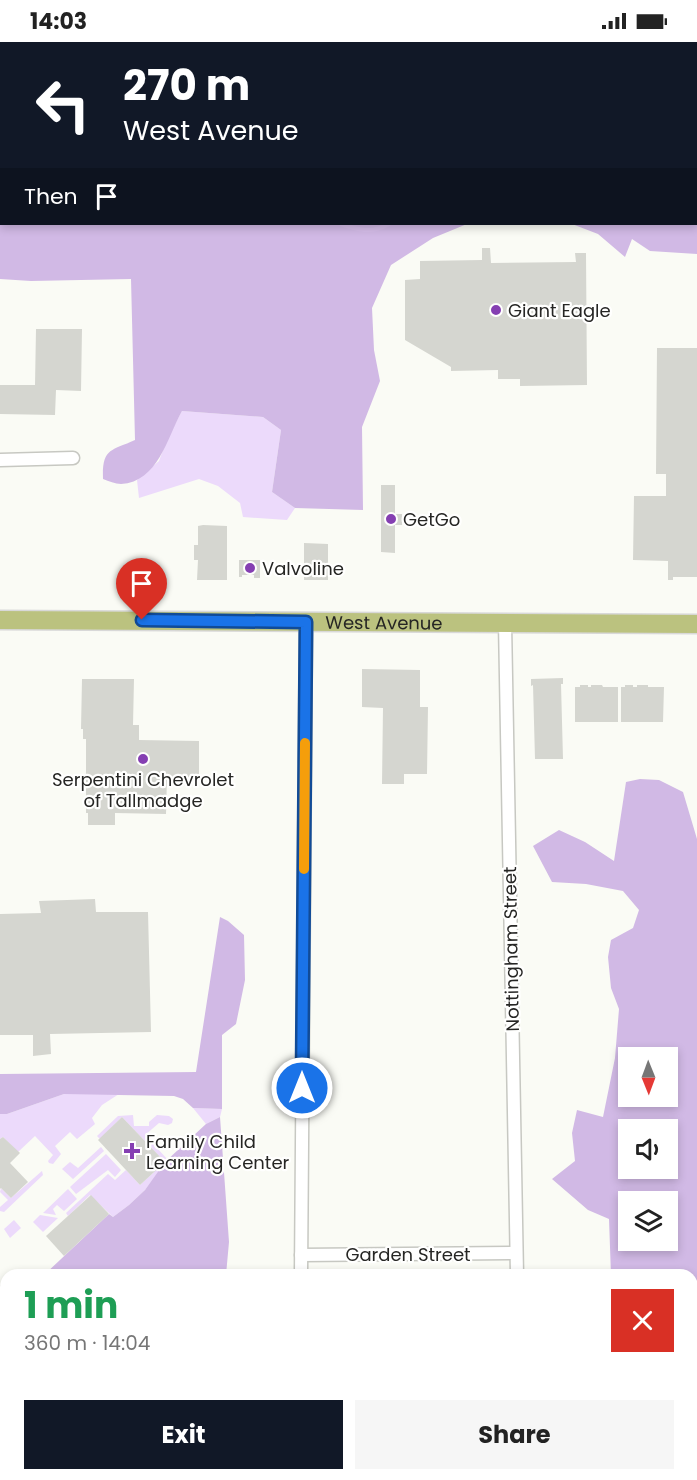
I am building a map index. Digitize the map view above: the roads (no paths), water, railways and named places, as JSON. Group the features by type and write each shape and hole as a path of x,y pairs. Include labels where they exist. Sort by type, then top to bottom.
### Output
{"main road":[{"name":"West Avenue","path":"0,620 697,624"}],"street":[{"path":"0,460 73,458"},
{"path":"301,1269 306,622"},
{"name":"Nottingham Street","path":"505,623 517,1269"},
{"name":"Garden Street","path":"300,1255 516,1253"}],"waterway":[{"path":"344,225 365,230 387,225"}],"place":[{"name":"Giant Eagle","path":"496,310"},
{"name":"GetGo","path":"391,519"},
{"name":"Valvoline","path":"250,568"},
{"name":"Serpentini Chevrolet of Tallmadge","path":"143,759"},
{"name":"Family Child Learning Center","path":"132,1151"}]}
